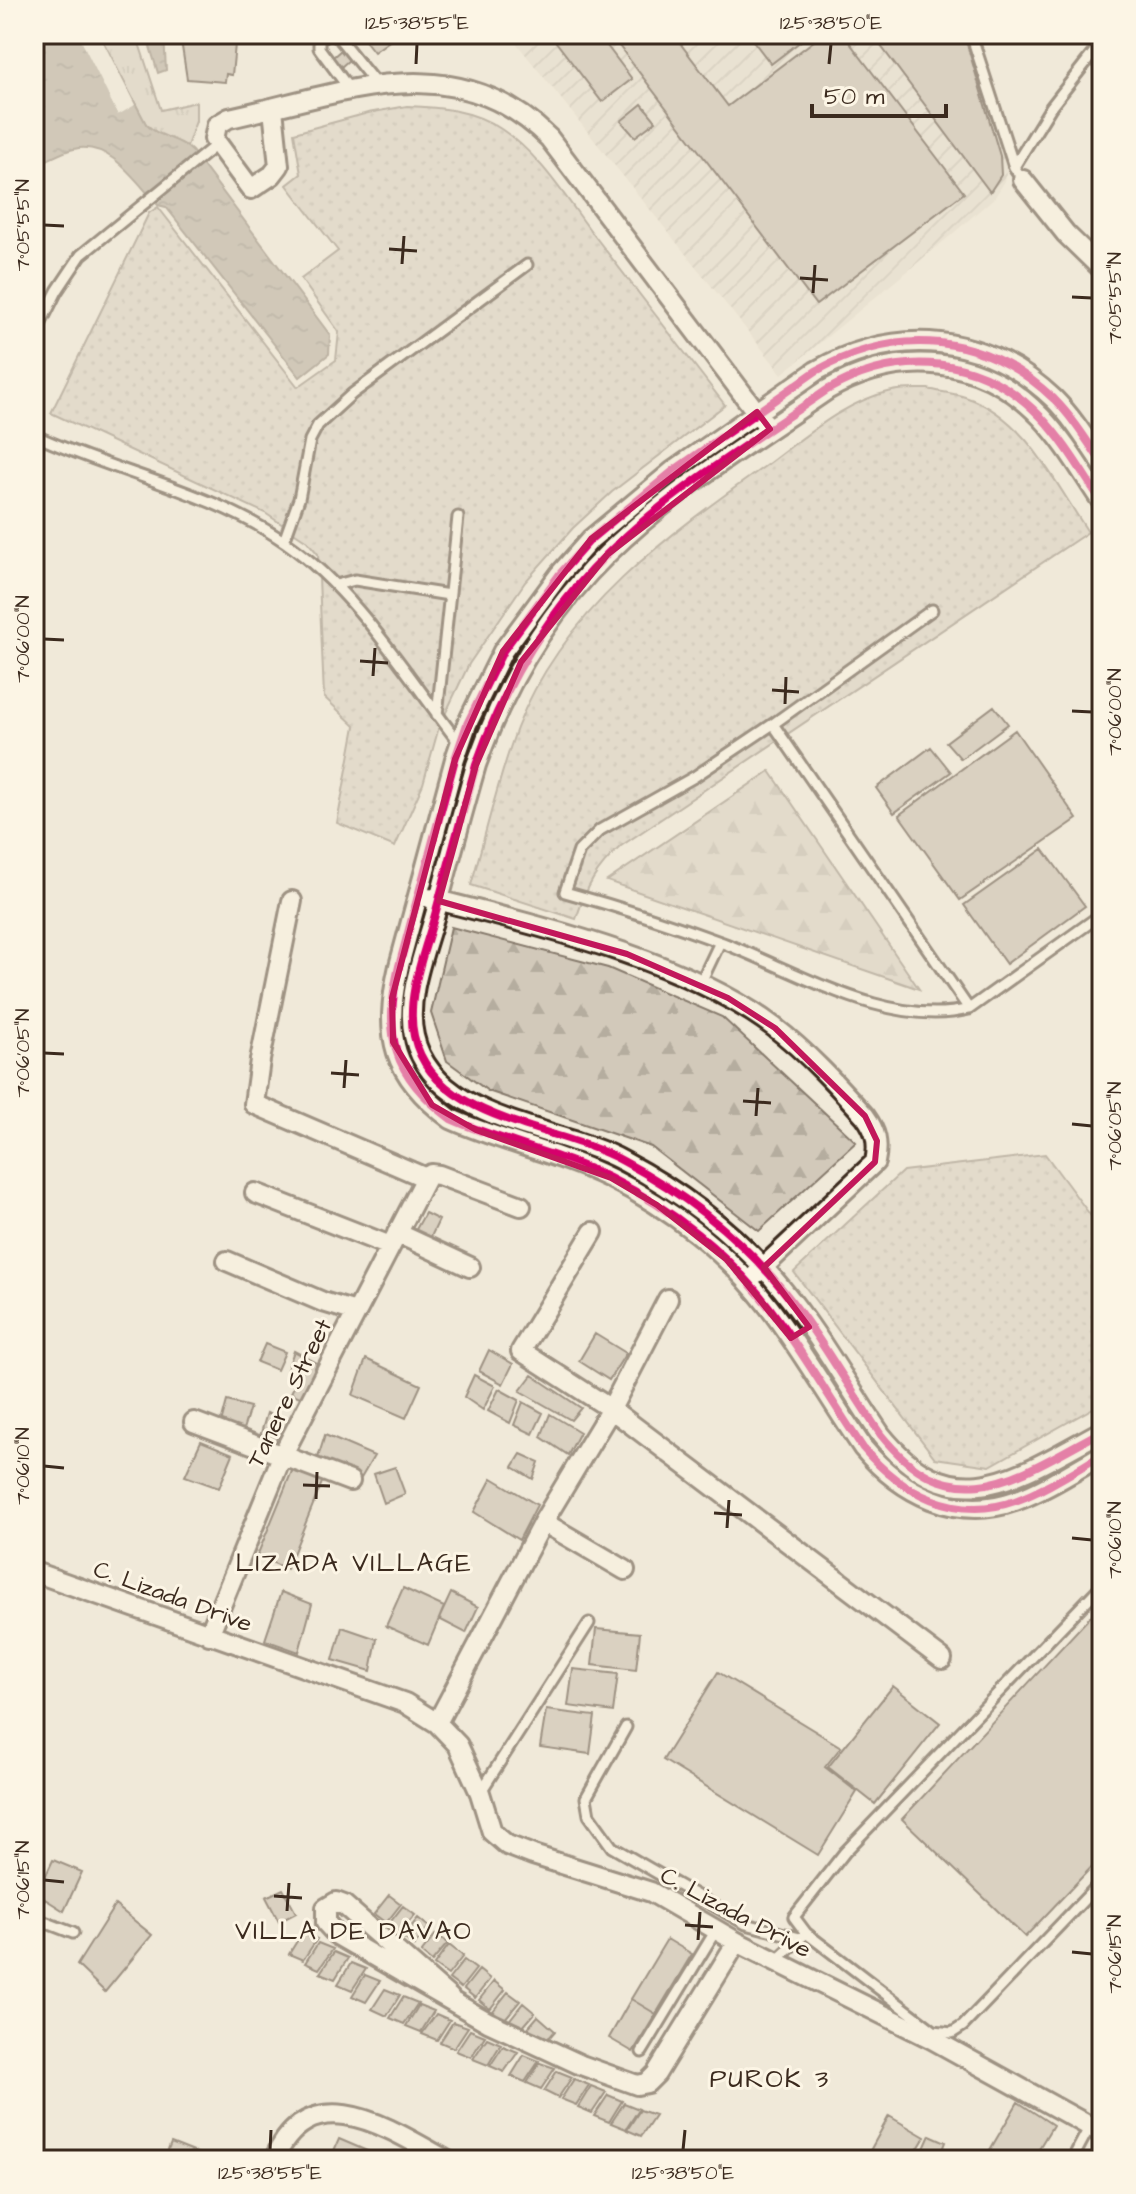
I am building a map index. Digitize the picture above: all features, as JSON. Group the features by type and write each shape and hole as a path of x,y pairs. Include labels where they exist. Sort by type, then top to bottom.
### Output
{"street":[{"path":"273,109 280,158 277,170 251,189 216,145 214,132 223,121 376,84 422,83 483,93 531,120 559,151 770,429"},
{"path":"1019,173 1066,234 1102,269"},
{"path":"1102,463 1056,401 1031,379 1000,360 947,343 893,343 863,349 816,371 630,505 591,539 559,575 503,651 484,687 460,744 392,998 391,1019 393,1042 416,1088 451,1119 611,1178 657,1205 704,1239 748,1282 791,1338 872,1458 901,1485 922,1498 971,1507 1004,1504 1038,1490 1102,1455"},
{"path":"1102,502 1056,434 1029,406 991,379 944,364 896,364 850,377 770,429 676,497 607,555 576,588 521,662 487,732 476,765 413,1001 412,1019 414,1037 433,1075 462,1101 620,1159 668,1187 717,1222 764,1267 809,1327 888,1444 913,1467 931,1478 971,1486 1007,1481 1102,1431"},
{"path":"418,896 627,954 700,984 754,1013 794,1044 865,1116 874,1128 877,1141 875,1162 748,1282"},
{"path":"292,901 254,1104 426,1178 431,1174 439,1175 521,1206"},
{"name":"Tanere Street","path":"209,1635 283,1454 426,1178"},
{"path":"255,1193 470,1267"},
{"path":"593,1232 521,1351 611,1409 942,1659"},
{"path":"227,1261 323,1302 356,1312"},
{"path":"437,1723 543,1522 611,1409 668,1299"},
{"path":"791,1338 809,1327"},
{"path":"194,1422 350,1481"},
{"path":"543,1522 625,1570"},
{"name":"C. Lizada Drive","path":"34,1572 405,1703 437,1723 458,1745 480,1793 492,1832 507,1845 651,1892 737,1942 932,2039 1096,2130"},
{"path":"450,1998 344,1905 336,1902 326,1908 326,1923 337,1935 514,2035 581,2065 637,2085 647,2083 656,2074 737,1942"},
{"path":"274,2160 280,2145 301,2123 323,2113 353,2115 391,2129 446,2160"}],"lane":[{"path":"971,34 1019,173"},
{"path":"350,90 321,52 318,44 326,35 339,38 376,84"},
{"path":"1019,173 1051,107 1102,42"},
{"path":"34,337 57,291 81,255 216,145"},
{"path":"284,541 299,499 310,440 318,425 352,394 527,265"},
{"path":"34,435 208,503 284,541 336,585 460,744"},
{"path":"437,715 458,517"},
{"path":"336,585 355,580 449,595"},
{"path":"932,610 694,777 600,830 579,851 565,892 633,911 720,942 846,995 920,1013 948,1014 969,1009 1102,914"},
{"path":"773,724 969,1009"},
{"path":"700,984 720,942"},
{"path":"803,1936 794,1917 845,1852 1099,1588"},
{"path":"480,1793 589,1623"},
{"path":"626,1727 586,1798 589,1815 612,1847 746,1924 803,1936 934,2031 952,2033 963,2026 1102,1881"},
{"path":"34,1918 73,1933"},
{"path":"642,2052 716,1930"},
{"path":"776,1962 803,1936"},
{"path":"1072,2160 1096,2130"}],"highlighted area":[{"path":"757,412 770,429 607,555 521,662 476,765 439,901 627,954 728,998 775,1028 865,1116 877,1141 875,1162 764,1267 809,1327 791,1338 727,1260 657,1205 611,1178 476,1130 432,1105 393,1042 392,998 455,759 503,651 591,539"}],"shaded area":[{"path":"509,34 967,34 1008,161 1005,181 995,197 949,237 782,374"}],"green space":[{"path":"99,34 136,34 161,110 196,102 196,121 187,146 158,134 146,124"},
{"path":"407,106 444,109 479,118 501,129 527,150 550,175 725,405 612,492 573,528 525,582 469,664 439,727 423,784 395,847 337,823 355,726 324,697 318,554 307,541 265,513 51,413 149,213 158,207 298,387 336,360 339,332 301,279 338,251 287,185 301,174 294,133"},
{"path":"928,389 965,397 1005,419 1037,453 1088,532 621,846 593,879 576,919 471,885 517,728 537,686 590,611 622,578 693,519 842,411 892,391"},
{"path":"770,771 919,989 607,881"},
{"path":"451,927 608,968 722,1017 856,1142 759,1231 651,1147 488,1091 447,1061 431,1013"},
{"path":"1045,1154 1102,1231 1102,1403 990,1466 935,1458 794,1272 903,1171"}],"water":[{"path":"34,34 99,34 146,124 192,151 330,335 329,354 300,377 166,207 158,205 132,175 111,157 87,148 74,149 34,165"},
{"path":"164,35 166,70 158,73 148,40"}],"pier":[{"path":"78,34 99,34 135,105 118,115"}],"building":[{"path":"180,34 236,34 232,75 226,74 225,82 187,79"},
{"path":"360,34 399,34 374,52"},
{"path":"550,34 598,34 632,79 602,102"},
{"path":"610,34 673,34 728,106 823,34 843,34 964,193 816,305"},
{"path":"748,34 810,34 771,64"},
{"path":"872,34 964,34 1000,156 1001,175 990,192"},
{"path":"341,50 349,60 341,67 333,57"},
{"path":"642,104 656,121 635,137 621,121"},
{"path":"994,706 1008,724 961,759 946,742"},
{"path":"1015,730 1077,819 960,900 899,815"},
{"path":"931,747 951,772 894,813 876,788"},
{"path":"1043,849 1085,906 1006,964 964,905"},
{"path":"425,1213 439,1220 429,1241 414,1233"},
{"path":"595,1334 626,1353 609,1380 579,1361"},
{"path":"265,1344 285,1352 277,1370 257,1362"},
{"path":"489,1350 513,1364 503,1384 479,1371"},
{"path":"294,1351 317,1363 302,1398 291,1393 298,1377 287,1370"},
{"path":"366,1359 421,1385 406,1418 353,1395"},
{"path":"474,1375 495,1386 483,1410 464,1397"},
{"path":"532,1375 581,1408 571,1420 520,1391"},
{"path":"499,1389 519,1400 510,1423 488,1411"},
{"path":"227,1401 250,1407 241,1436 220,1427"},
{"path":"523,1402 543,1413 533,1434 514,1425"},
{"path":"267,1413 283,1421 273,1449 258,1443"},
{"path":"550,1414 580,1432 568,1455 541,1437"},
{"path":"325,1435 374,1456 360,1480 317,1461"},
{"path":"201,1441 233,1454 219,1488 185,1476"},
{"path":"521,1454 539,1462 533,1479 513,1467"},
{"path":"395,1467 405,1494 384,1503 374,1474"},
{"path":"292,1471 323,1480 287,1569 257,1556"},
{"path":"492,1478 537,1505 519,1540 474,1512"},
{"path":"403,1588 444,1607 428,1645 386,1626"},
{"path":"281,1592 312,1604 299,1652 265,1640"},
{"path":"451,1593 478,1607 466,1633 439,1619"},
{"path":"1102,1604 1102,1856 1025,1937 902,1819"},
{"path":"342,1627 377,1639 371,1671 333,1660"},
{"path":"596,1629 640,1633 636,1670 592,1665"},
{"path":"573,1669 618,1674 613,1712 568,1706"},
{"path":"718,1672 841,1747 825,1767 857,1792 818,1855 663,1760"},
{"path":"893,1686 940,1723 875,1804 828,1767"},
{"path":"546,1710 595,1716 590,1754 540,1747"},
{"path":"53,1860 82,1872 64,1911 37,1894"},
{"path":"283,1889 296,1913 279,1922 266,1897"},
{"path":"389,1895 401,1904 386,1923 374,1914"},
{"path":"115,1905 152,1935 105,1992 77,1965"},
{"path":"403,1906 415,1915 399,1934 388,1925"},
{"path":"418,1918 429,1927 414,1946 403,1937"},
{"path":"302,1933 317,1939 303,1960 289,1954"},
{"path":"436,1934 448,1943 432,1962 421,1953"},
{"path":"667,1939 692,1954 656,2014 631,1999"},
{"path":"318,1943 333,1949 319,1969 305,1963"},
{"path":"449,1945 463,1956 448,1975 434,1965"},
{"path":"334,1952 348,1958 335,1979 320,1973"},
{"path":"464,1960 476,1969 461,1988 449,1979"},
{"path":"351,1963 366,1969 352,1990 338,1984"},
{"path":"479,1970 490,1979 475,1998 464,1989"},
{"path":"365,1975 380,1981 366,2002 352,1996"},
{"path":"494,1981 505,1990 490,2009 479,2000"},
{"path":"385,1989 400,1995 387,2016 372,2009"},
{"path":"508,1992 520,2001 504,2020 493,2011"},
{"path":"403,1997 418,2003 404,2024 390,2018"},
{"path":"631,1999 656,2014 633,2052 609,2038"},
{"path":"523,2003 535,2013 522,2028 508,2022"},
{"path":"419,2005 434,2011 421,2032 406,2026"},
{"path":"436,2014 450,2020 437,2040 422,2034"},
{"path":"538,2016 555,2031 549,2038 526,2030"},
{"path":"453,2022 468,2027 454,2048 440,2042"},
{"path":"470,2030 485,2036 471,2057 456,2051"},
{"path":"487,2038 501,2044 488,2065 473,2059"},
{"path":"503,2046 518,2052 504,2072 490,2066"},
{"path":"524,2055 539,2061 525,2082 511,2076"},
{"path":"540,2063 555,2068 541,2089 527,2083"},
{"path":"557,2071 572,2077 558,2098 544,2091"},
{"path":"574,2079 589,2085 576,2105 561,2099"},
{"path":"591,2086 606,2092 592,2113 578,2107"},
{"path":"608,2095 622,2101 609,2122 594,2116"},
{"path":"1018,2102 1053,2125 1032,2160 984,2160"},
{"path":"624,2103 639,2109 626,2129 611,2123"},
{"path":"640,2110 655,2115 641,2136 627,2130"},
{"path":"889,2116 925,2137 911,2160 866,2158"},
{"path":"930,2135 946,2142 939,2160 922,2153"},
{"path":"339,2139 388,2160 330,2160"},
{"path":"171,2143 214,2160 164,2160"}],"cycle path":[{"path":"1102,463 1061,406 1027,377 999,360 970,349 940,343 909,342 847,356 816,371 673,471 591,539 559,575 503,651 467,724 455,759 399,966 392,1013 393,1034 404,1070 431,1103 451,1119 610,1178 655,1203 717,1250 769,1307 863,1448 894,1478 912,1490 951,1505 993,1507 1037,1491 1102,1455"},
{"path":"1102,502 1058,437 1018,396 967,370 939,364 883,368 827,390 686,487 632,531 585,577 547,626 514,679 476,765 418,973 412,1005 414,1036 426,1065 446,1087 471,1104 501,1117 623,1161 668,1187 729,1233 796,1306 881,1435 908,1463 935,1479 962,1485 988,1484 1016,1476 1102,1431"}],"district":[{"name":"LIZADA VILLAGE","path":"354,1562"},
{"name":"VILLA DE DAVAO","path":"354,1930"},
{"name":"PUROK 3","path":"770,2078"}]}
